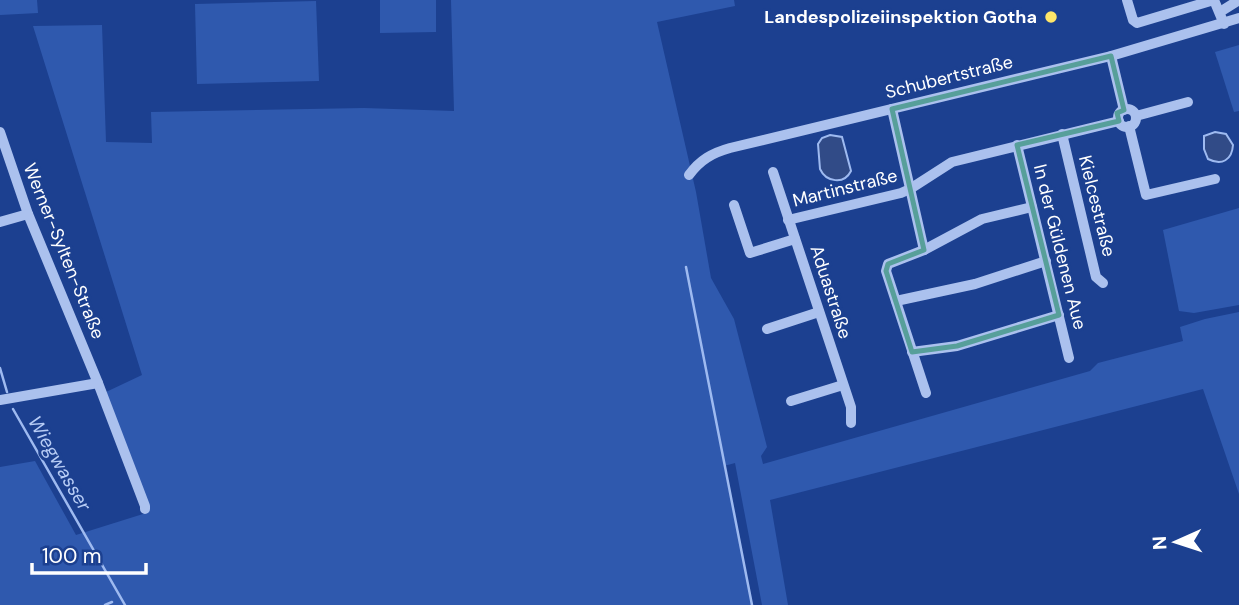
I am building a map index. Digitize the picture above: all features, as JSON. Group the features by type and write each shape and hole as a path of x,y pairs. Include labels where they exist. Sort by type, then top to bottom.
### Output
{"street":[{"path":"1127,0 1133,20 1137,23 1214,0 1224,24"},
{"path":"1220,12 1239,0"},
{"name":"Schubertstraße","path":"689,174 701,161 717,152 1111,56 1239,18"},
{"path":"1111,56 1124,110"},
{"path":"1136,116 1188,102"},
{"path":"892,109 924,250"},
{"path":"1124,110 1133,111 1136,116"},
{"path":"1124,110 1120,113 1146,195 1215,179"},
{"path":"1124,124 1133,124 1136,116"},
{"name":"Martinstraße","path":"788,220 910,190 952,162 1062,134 1124,124"},
{"name":"Werner-Sylten-Straße","path":"0,132 28,214 98,383 145,509"},
{"name":"Kielcestraße","path":"1062,134 1096,277 1103,283"},
{"name":"In der Güldenen Aue","path":"1017,145 1069,358"},
{"name":"Aduastraße","path":"773,172 851,407 851,423"},
{"path":"734,205 750,253 794,239"},
{"path":"926,393 886,271 888,264 924,250 982,219 1032,207"},
{"path":"0,222 28,214"},
{"path":"896,301 975,284 1046,261"},
{"path":"767,329 819,312"},
{"path":"912,352 957,346 1059,316"},
{"path":"0,400 98,383"},
{"path":"791,401 843,386"}],"highlighted area":[{"path":"1111,56 1124,110 1117,113 1119,121 1017,145 1059,315 957,346 912,352 886,271 888,264 924,250 892,109"}],"shaded area":[{"path":"0,0 37,0 38,13 0,15"},
{"path":"380,0 436,0 436,32 380,33"},
{"path":"451,0 734,0 735,6 657,22 696,192 711,278 734,319 767,447 761,456 763,464 1090,371 1098,363 1183,341 1180,327 1239,312 1239,494 1203,389 770,500 788,605 762,605 735,463 724,466 753,605 0,605 0,467 35,461 76,535 143,514 150,509 106,392 142,375 33,26 102,25 106,142 152,143 151,112 364,108 454,111"},
{"path":"316,1 319,81 197,84 195,4"},
{"path":"1239,45 1239,111 1234,112 1215,52"},
{"path":"1215,132 1226,134 1233,145 1231,155 1222,162 1208,159 1204,149 1204,136"},
{"path":"830,135 842,137 851,171 840,180 826,177 820,169 818,144 822,138"},
{"path":"1239,208 1239,305 1194,313 1179,311 1163,230"}],"waterway":[{"path":"686,267 752,605"},
{"name":"Wiegwasser","path":"0,368 7,392"},
{"name":"Wiegwasser","path":"13,409 125,605"},
{"path":"105,605 112,602"}],"place":[{"name":"Landespolizeiinspektion Gotha","path":"1051,17"}]}
